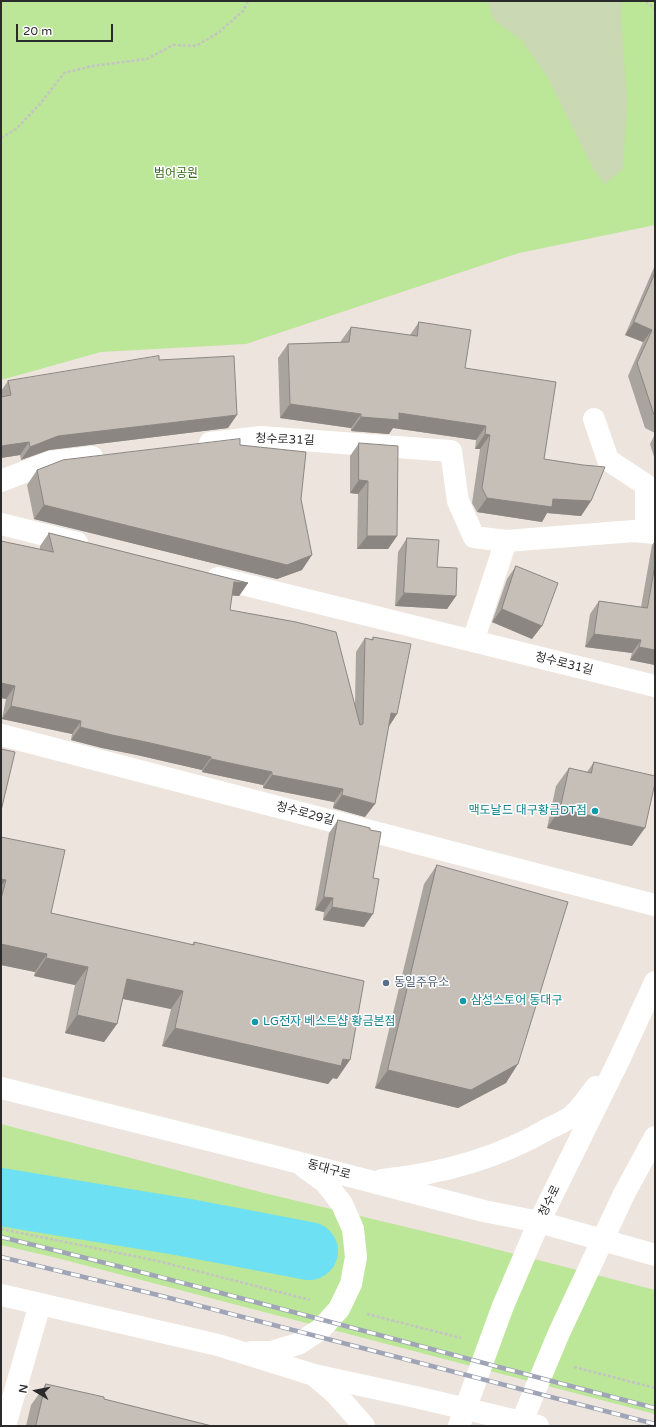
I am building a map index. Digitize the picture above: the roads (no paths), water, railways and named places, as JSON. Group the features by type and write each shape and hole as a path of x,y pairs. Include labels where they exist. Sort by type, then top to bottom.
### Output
{"main road":[{"name":"청수로31길","path":"191,445 261,437 451,451 458,501 474,537 506,541 634,531 651,532 646,484 608,460 594,419"},
{"path":"1,481 50,462 112,454"},
{"path":"1,524 94,547"},
{"path":"473,641 506,541"},
{"name":"청수로31길","path":"202,574 655,686"},
{"name":"청수로29길","path":"1,735 655,905"},
{"name":"청수로","path":"462,1417 503,1306 539,1222 619,1060 655,982"},
{"path":"371,1181 405,1178 438,1172 471,1163 504,1151 539,1135 572,1116 619,1060"},
{"name":"동대구로","path":"1,1088 277,1156 484,1211 539,1222 655,1255"},
{"path":"218,1345 314,1375 462,1417 526,1424 559,1333 624,1194 655,1137"},
{"path":"655,1137 655,1163"},
{"path":"1,1295 244,1352 271,1352 298,1344 321,1329 339,1309 351,1284 356,1257 353,1229 342,1204 325,1182 303,1166 277,1156"},
{"path":"5,1426 40,1304"},
{"path":"314,1375 335,1393 364,1426"}],"waterway":[{"path":"1,1197 183,1227 309,1251"}],"railway":[{"path":"1,1237 165,1278 655,1408"},
{"path":"1,1257 158,1295 655,1424"}],"place":[{"name":"맥도날드 대구황금DT점","path":"595,811"},
{"name":"동일주유소","path":"386,983"},
{"name":"삼성스토어 동대구","path":"463,1001"},
{"name":"LG전자 베스트샵 황금본점","path":"255,1022"}],"park label":[{"name":"범어공원","path":"176,174"}]}
